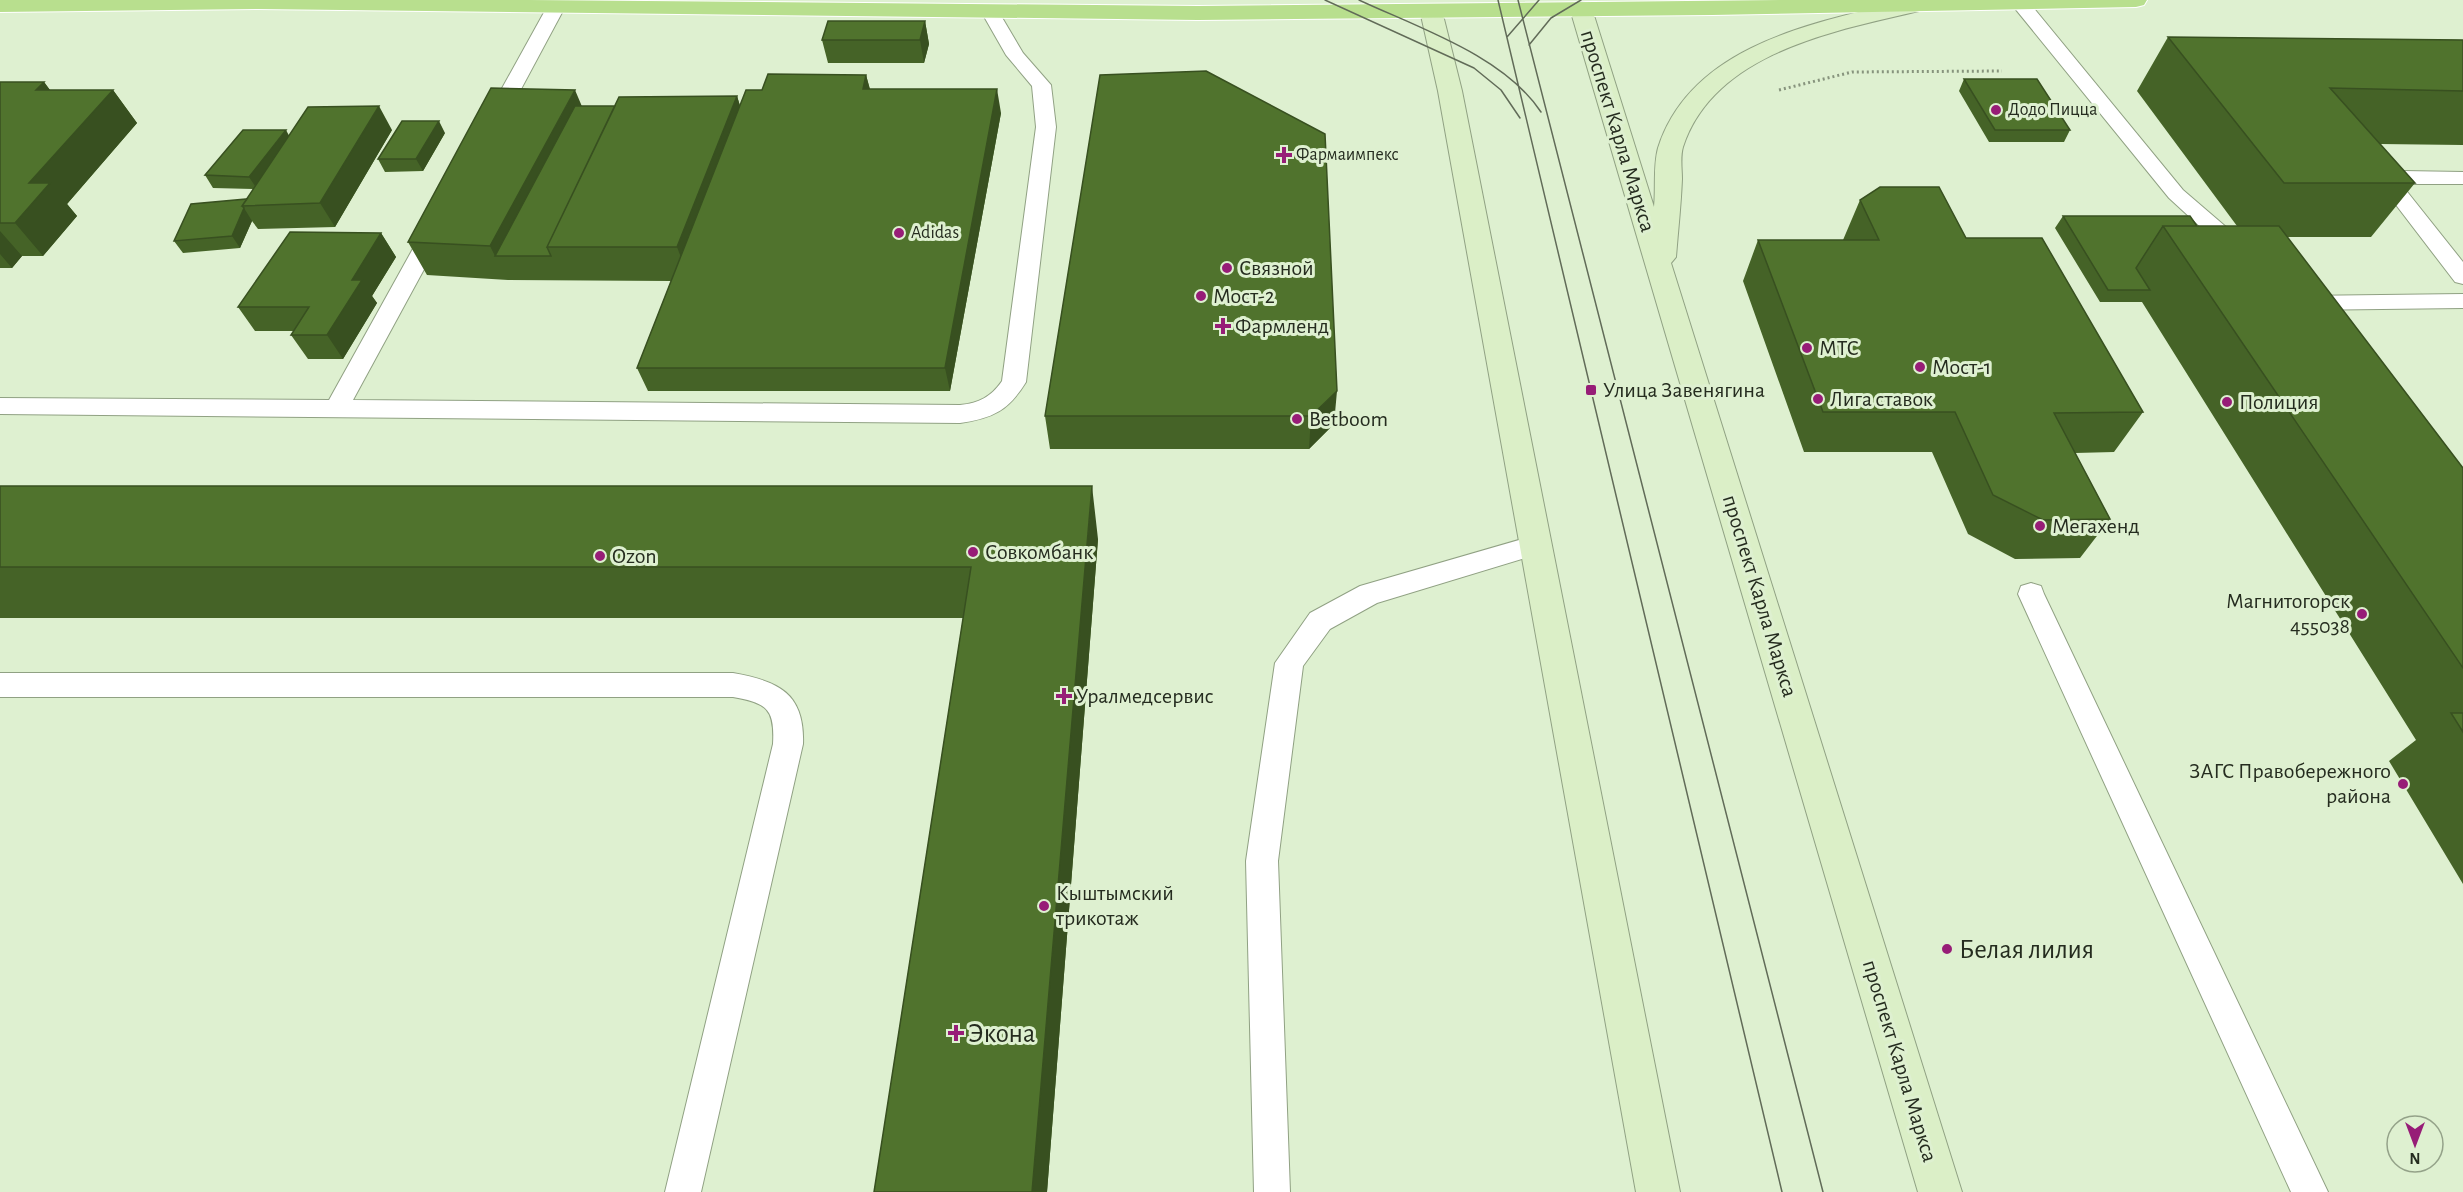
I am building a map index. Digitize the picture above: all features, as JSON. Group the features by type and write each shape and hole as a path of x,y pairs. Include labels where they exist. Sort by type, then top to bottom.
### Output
{"main road":[{"path":"0,5 258,2 991,13 1430,5 2136,0"},
{"path":"1662,277 1671,148 1685,115 1712,82 1750,58 1812,31 1924,3"},
{"path":"1430,5 1450,91 1658,1192"},
{"name":"проспект Карла Маркса","path":"1579,5 1940,1192"}],"lane":[{"path":"2019,2 2176,194 2253,262"},
{"path":"482,142 556,7"},
{"path":"0,406 960,414 993,408 1006,395 1014,382 1046,127 1041,85 1015,55 991,13"},
{"path":"2463,178 2403,177 2396,178 2390,184 2463,277"},
{"path":"336,410 443,214"},
{"path":"2307,322 2289,299 2463,301"},
{"path":"1272,1192 1262,861 1289,663 1320,621 1370,594 1404,586 1536,545"},
{"path":"2031,594 2310,1192"},
{"path":"0,685 733,685 759,689 778,702 789,721 788,744 683,1192"}],"path":[{"path":"1776,91 1852,72 2002,71"}],"building":[{"path":"828,21 925,21 920,40 822,40"},
{"path":"2168,37 2463,40 2463,91 2330,88 2415,183 2284,183"},
{"name":"Мост-2","path":"1206,71 1325,134 1337,391 1311,416 1045,416 1100,75"},
{"path":"768,74 866,75 863,89 997,89 945,368 637,368 746,90 762,90"},
{"path":"1964,79 2037,79 2070,130 1995,130"},
{"path":"0,82 44,82 36,90 113,90 29,183 50,183 15,223 0,223"},
{"path":"491,88 575,90 490,246 408,242"},
{"path":"737,96 677,247 547,247 619,97"},
{"path":"379,106 320,203 242,206 308,107"},
{"path":"575,106 615,106 547,247 551,256 495,256"},
{"path":"402,121 439,121 416,159 378,159"},
{"path":"243,130 286,130 249,177 205,175"},
{"name":"Мост-1","path":"1880,187 1939,187 1966,238 2042,238 2143,412 2054,413 2110,519 2043,520 1993,495 1955,412 1823,412 1758,240 1879,240 1860,200"},
{"path":"247,199 242,206 244,208 232,236 174,241 191,204"},
{"path":"2063,216 2190,216 2197,226 2163,226 2136,268 2150,290 2108,290"},
{"path":"2163,226 2279,226 2463,468 2463,668"},
{"path":"290,232 381,233 352,280 362,280 327,335 291,335 309,307 238,307"},
{"path":"0,486 1092,486 1032,1192 874,1192 971,567 0,567"},
{"path":"2451,713 2463,713 2463,732"}],"tram line":[{"path":"1325,0 1474,68 1501,90 1520,118"},
{"path":"1359,0 1433,33 1483,59 1519,87"},
{"path":"1498,0 1519,87"},
{"path":"1518,0 1523,19"},
{"path":"1523,19 1539,0"},
{"path":"1529,45 1551,18 1581,0"},
{"path":"1507,37 1523,19"},
{"path":"1523,19 1529,45"},
{"path":"1529,45 1823,1192"},
{"path":"1519,87 1541,112"},
{"path":"1519,87 1782,1192"}],"place":[{"name":"Додо Пицца","path":"1996,110"},
{"name":"Фармаимпекс","path":"1284,155"},
{"name":"Adidas","path":"899,233"},
{"name":"Связной","path":"1227,268"},
{"name":"Мост-2","path":"1201,296"},
{"name":"Фармленд","path":"1223,326"},
{"name":"МТС","path":"1807,348"},
{"name":"Мост-1","path":"1920,367"},
{"name":"Улица Завенягина","path":"1591,390"},
{"name":"Лига ставок","path":"1818,399"},
{"name":"Полиция","path":"2227,402"},
{"name":"Betboom","path":"1297,419"},
{"name":"Мегахенд","path":"2040,526"},
{"name":"Совкомбанк","path":"973,552"},
{"name":"Ozon","path":"600,556"},
{"name":"Магнитогорск 455038","path":"2362,614"},
{"name":"Уралмедсервис","path":"1064,696"},
{"name":"ЗАГС Правобережного района","path":"2403,784"},
{"name":"Кыштымский трикотаж","path":"1044,906"},
{"name":"Белая лилия","path":"1947,949"},
{"name":"Экона","path":"956,1033"}]}
